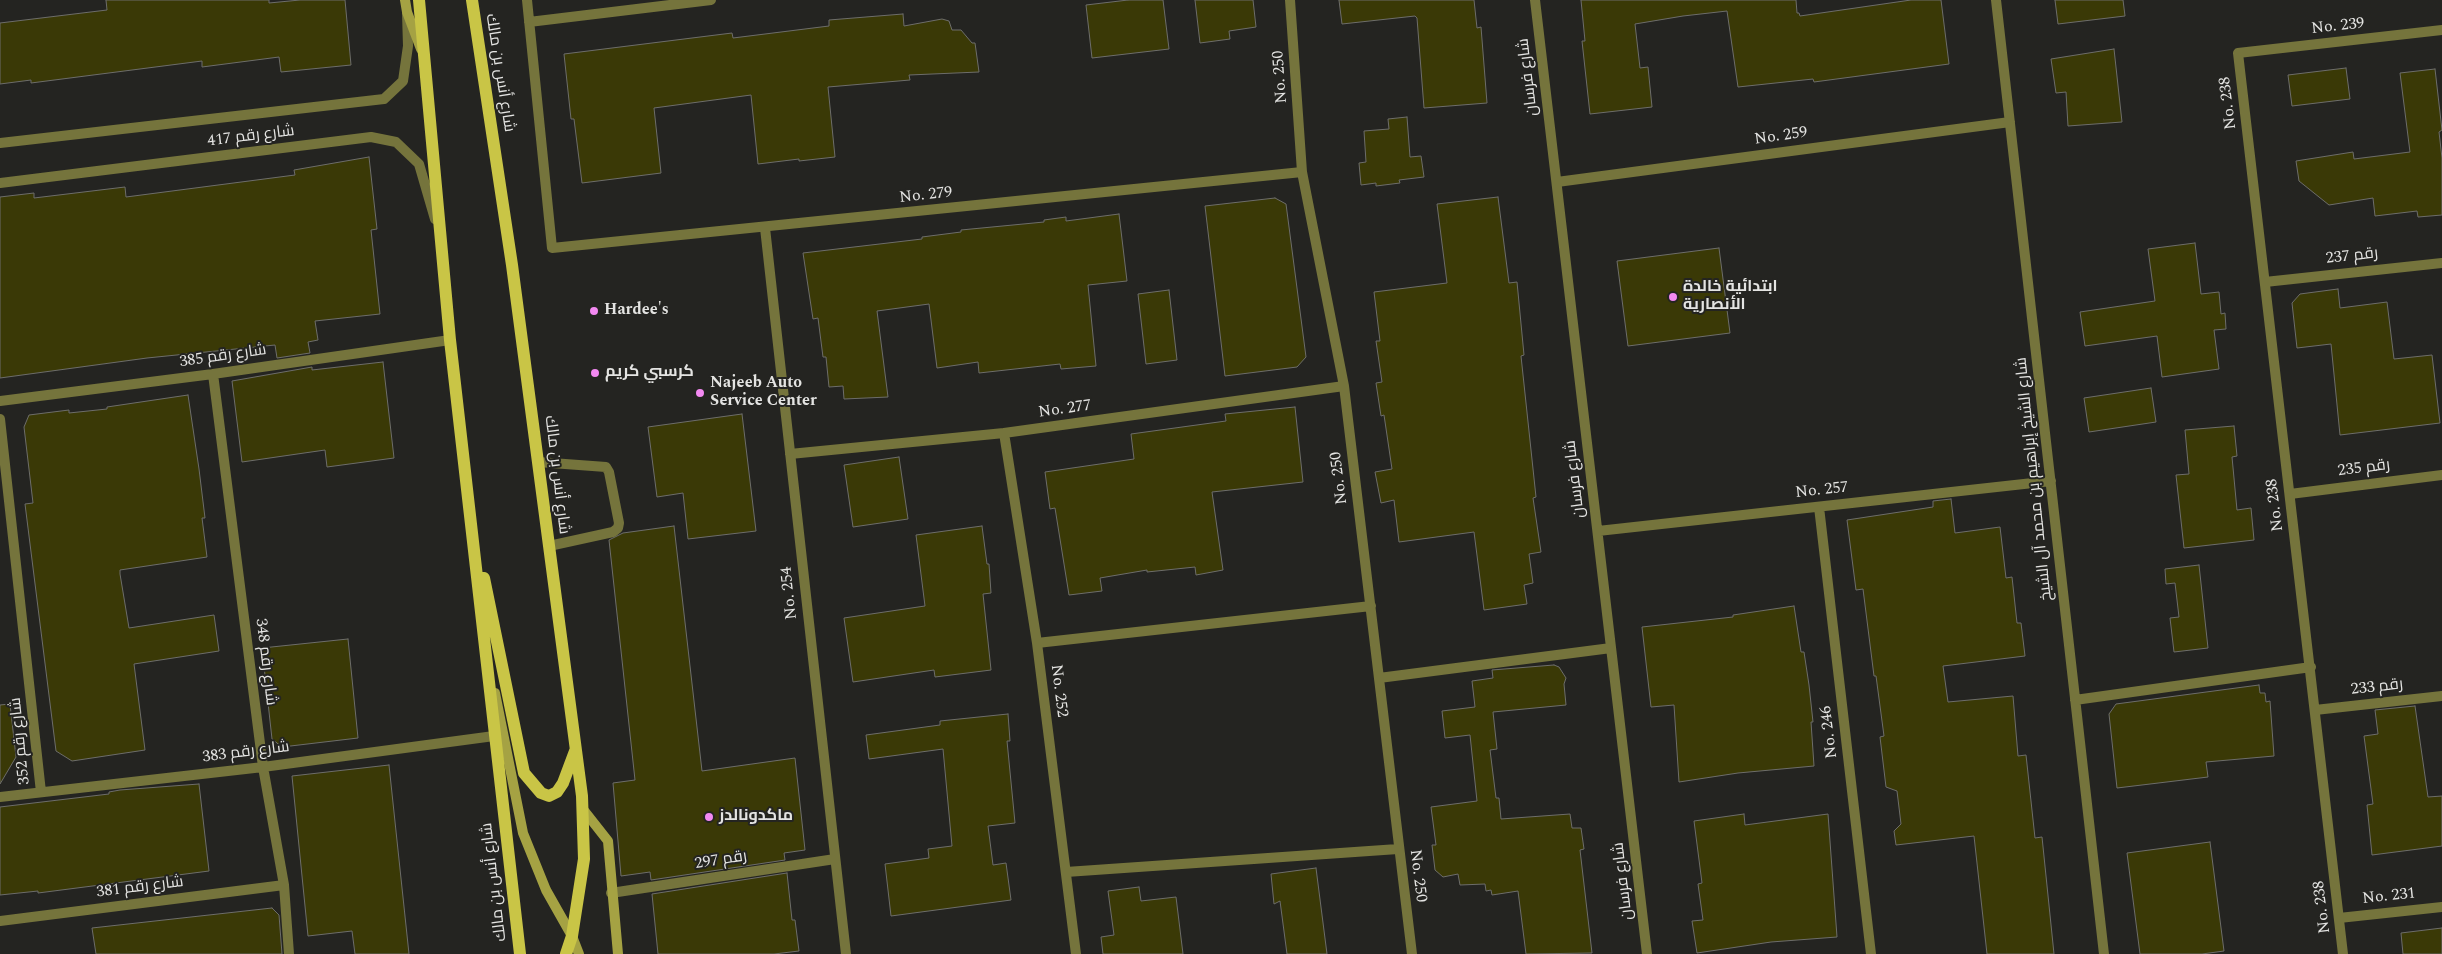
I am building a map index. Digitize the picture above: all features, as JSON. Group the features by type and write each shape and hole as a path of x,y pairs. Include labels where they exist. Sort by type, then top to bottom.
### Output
{"main road":[{"path":"405,0 406,12 425,61"},
{"name":"شارع أنس بن مالك","path":"419,0 450,340 520,954"},
{"name":"شارع أنس بن مالك","path":"472,0 512,265 576,749 582,808 584,859 572,936 566,954"},
{"path":"469,510 524,773 541,793 549,796 557,792 563,783 576,749"},
{"path":"482,623 523,833 546,890 572,936 579,954"},
{"path":"582,808 608,841 611,893 618,954"}],"street":[{"path":"527,0 530,22 711,0"},
{"name":"No. 250","path":"1290,0 1302,172 1344,386 1412,954"},
{"name":"شارع فرسان","path":"1535,0 1647,954"},
{"name":"شارع الشيخ إبراهيم بن محمد آل الشيخ","path":"1996,0 2104,954"},
{"name":"شارع رقم 417","path":"0,143 384,100 403,81 408,46 406,12"},
{"name":"No. 279","path":"530,22 552,248 766,228 1302,172"},
{"name":"No. 239","path":"2238,53 2442,30"},
{"name":"No. 238","path":"2238,53 2343,954"},
{"name":"No. 259","path":"1556,182 2010,122"},
{"name":"شارع رقم 417","path":"0,184 371,137 396,142 419,164 441,239"},
{"name":"No. 254","path":"766,228 834,859 846,954"},
{"name":"رقم 237","path":"2265,282 2442,263"},
{"name":"شارع رقم 385","path":"0,401 213,374 450,340"},
{"name":"شارع رقم 348","path":"213,374 263,767 284,885 289,954"},
{"name":"No. 277","path":"790,454 1004,433 1344,386"},
{"name":"شارع رقم 352","path":"0,419 41,792"},
{"name":"No. 252","path":"1004,433 1037,643 1076,954"},
{"path":"538,462 606,467 609,472 619,523 618,528 613,532 549,546"},
{"name":"رقم 235","path":"2290,494 2442,475"},
{"name":"No. 257","path":"1598,531 2050,481"},
{"name":"No. 246","path":"1819,506 1871,954"},
{"path":"1037,643 1371,606"},
{"path":"1379,678 1611,648"},
{"path":"2075,700 2311,667"},
{"name":"رقم 233","path":"2315,710 2442,696"},
{"name":"شارع رقم 383","path":"0,797 263,767 494,736"},
{"path":"1066,872 1398,849"},
{"name":"رقم 297","path":"611,893 834,859"},
{"name":"شارع رقم 381","path":"0,921 284,885"},
{"name":"No. 231","path":"2339,918 2442,907"}],"building":[{"path":"106,0 269,0 269,3 300,0 345,0 351,65 281,72 279,57 202,67 202,61 31,83 31,80 0,84 0,23 107,10"},
{"path":"1128,0 1163,0 1169,49 1092,58 1086,5"},
{"path":"1195,0 1253,0 1256,27 1229,31 1230,39 1200,43"},
{"path":"1339,0 1474,0 1477,28 1481,27 1487,103 1424,108 1417,18 1415,16 1342,24"},
{"path":"1581,0 1796,0 1797,13 1800,16 1911,0 1941,0 1949,64 1814,82 1813,79 1738,87 1727,11 1683,16 1635,24 1640,68 1648,67 1652,107 1590,114 1582,41 1585,41"},
{"path":"2055,0 2123,0 2125,16 2058,24"},
{"path":"903,14 904,26 942,19 949,21 952,30 961,30 972,43 975,43 979,72 909,75 910,80 828,87 835,157 799,161 799,159 758,164 751,95 654,108 661,173 582,183 574,119 571,119 564,54 732,33 733,38 829,26 829,20"},
{"path":"2114,49 2122,122 2068,126 2066,92 2056,93 2051,59"},
{"path":"2346,68 2350,99 2292,106 2288,75"},
{"path":"2435,69 2442,130 2439,132 2442,158 2442,215 2418,217 2417,211 2375,216 2373,198 2329,205 2299,181 2296,161 2353,152 2354,159 2410,152 2400,73"},
{"path":"1407,117 1410,157 1421,156 1424,177 1399,180 1400,183 1376,186 1376,183 1361,185 1359,163 1366,162 1364,131 1389,129 1388,119"},
{"path":"369,157 377,229 371,230 380,314 315,321 318,340 308,342 310,353 277,358 275,345 147,358 0,378 0,197 34,193 34,198 125,187 126,197 295,175 294,170"},
{"path":"1498,197 1509,283 1517,282 1524,355 1521,356 1536,497 1533,498 1541,552 1529,554 1533,583 1524,585 1527,604 1484,610 1474,532 1399,542 1394,500 1381,503 1375,472 1392,469 1384,415 1381,416 1376,383 1382,382 1376,341 1380,341 1374,292 1447,283 1437,204"},
{"path":"1275,198 1286,204 1306,357 1297,367 1225,376 1205,206"},
{"path":"1119,214 1127,281 1088,285 1096,366 1061,369 1060,364 979,373 978,362 937,368 929,304 877,311 888,397 844,399 843,386 829,387 826,357 823,357 818,318 813,319 803,253 922,239 922,237 961,232 961,230 1044,222 1044,220 1066,217 1066,221"},
{"path":"2195,243 2201,294 2219,292 2221,314 2225,313 2226,329 2214,330 2219,369 2162,377 2157,336 2085,346 2080,312 2155,301 2148,249"},
{"name":"ابتدائية خالدة الأنصارية","path":"1719,248 1730,333 1628,346 1617,261"},
{"path":"2338,289 2340,308 2387,302 2394,359 2432,355 2440,423 2340,435 2331,344 2297,348 2292,303 2300,294"},
{"path":"1169,290 1177,360 1146,364 1138,294"},
{"path":"383,362 394,458 327,467 325,450 242,462 232,381 312,367 312,370"},
{"path":"2151,388 2156,422 2089,432 2084,398"},
{"path":"188,395 205,518 202,518 207,557 120,570 120,574 129,628 214,615 219,651 134,664 145,750 72,761 56,751 25,504 33,503 24,427 29,415 69,410 69,413 107,409 107,407"},
{"path":"1295,407 1303,482 1212,492 1223,570 1196,575 1195,567 1147,572 1147,570 1100,578 1102,591 1069,595 1055,508 1050,509 1045,472 1134,459 1131,434 1226,421 1225,414"},
{"path":"742,414 756,531 688,539 683,493 657,497 648,427"},
{"path":"2234,426 2237,456 2232,457 2237,510 2251,508 2254,540 2184,548 2176,475 2189,474 2185,430"},
{"path":"899,457 908,519 853,527 844,465"},
{"path":"1951,499 1955,533 2000,527 2006,578 2012,577 2017,623 2021,623 2025,656 1943,666 1948,702 2013,696 2018,756 2026,755 2035,838 2042,837 2054,954 1987,954 1974,836 1896,845 1894,831 1901,824 1897,791 1886,787 1880,737 1884,736 1876,676 1874,676 1863,589 1856,590 1847,520 1933,507 1933,501"},
{"path":"674,526 702,771 795,758 805,850 784,853 785,860 651,880 650,872 621,876 613,783 635,780 609,540 623,533"},
{"path":"982,526 987,564 989,564 991,593 983,594 991,670 935,677 934,670 853,682 844,618 925,606 916,535"},
{"path":"2199,565 2208,648 2174,652 2170,618 2179,617 2175,583 2166,584 2165,569"},
{"path":"1794,606 1801,652 1804,652 1809,685 1813,722 1811,722 1814,766 1738,773 1679,782 1674,705 1651,707 1642,627 1733,617 1733,615"},
{"path":"348,639 358,738 282,747 272,739 262,648"},
{"path":"1554,665 1559,667 1566,678 1564,684 1566,705 1493,712 1497,749 1490,750 1496,798 1499,798 1501,819 1570,814 1572,828 1581,828 1584,849 1580,850 1592,953 1526,954 1518,891 1492,895 1491,890 1486,891 1485,884 1460,885 1458,874 1443,877 1435,870 1432,845 1436,845 1431,807 1477,801 1470,735 1445,738 1442,711 1475,707 1472,681 1493,678 1492,670"},
{"path":"2259,685 2260,693 2265,693 2266,702 2270,701 2274,756 2206,762 2208,777 2117,788 2109,714 2116,704"},
{"path":"10,704 16,757 0,784 0,705"},
{"path":"2415,706 2428,797 2442,796 2442,846 2372,855 2367,805 2373,804 2364,736 2378,734 2375,710"},
{"path":"1008,714 1010,741 1007,741 1015,823 988,826 993,865 1006,863 1011,900 891,916 885,864 929,858 928,849 952,846 943,749 869,759 866,735 940,725 940,721"},
{"path":"389,765 409,954 355,954 352,931 308,936 292,776"},
{"path":"199,784 209,871 38,893 38,891 0,895 0,807 109,794 109,792 120,790"},
{"path":"1744,814 1745,825 1828,814 1837,937 1771,942 1697,953 1692,921 1703,920 1698,884 1702,883 1694,821"},
{"path":"2210,842 2224,951 2202,954 2140,954 2127,853"},
{"path":"1316,868 1327,954 1287,954 1280,901 1274,904 1271,874"},
{"path":"787,873 792,920 795,920 799,951 774,954 658,954 652,894"},
{"path":"1139,887 1141,901 1176,897 1183,954 1103,954 1101,937 1114,935 1108,891"},
{"path":"272,908 279,915 282,954 96,954 92,928"},
{"path":"2442,928 2442,954 2403,954 2401,933"}],"place":[{"name":"ابتدائية خالدة الأنصارية","path":"1673,297"},
{"name":"Hardee's","path":"594,311"},
{"name":"كرسبي كريم","path":"595,373"},
{"name":"Najeeb Auto Service Center","path":"700,393"},
{"name":"ماكدونالدز","path":"709,817"}]}
